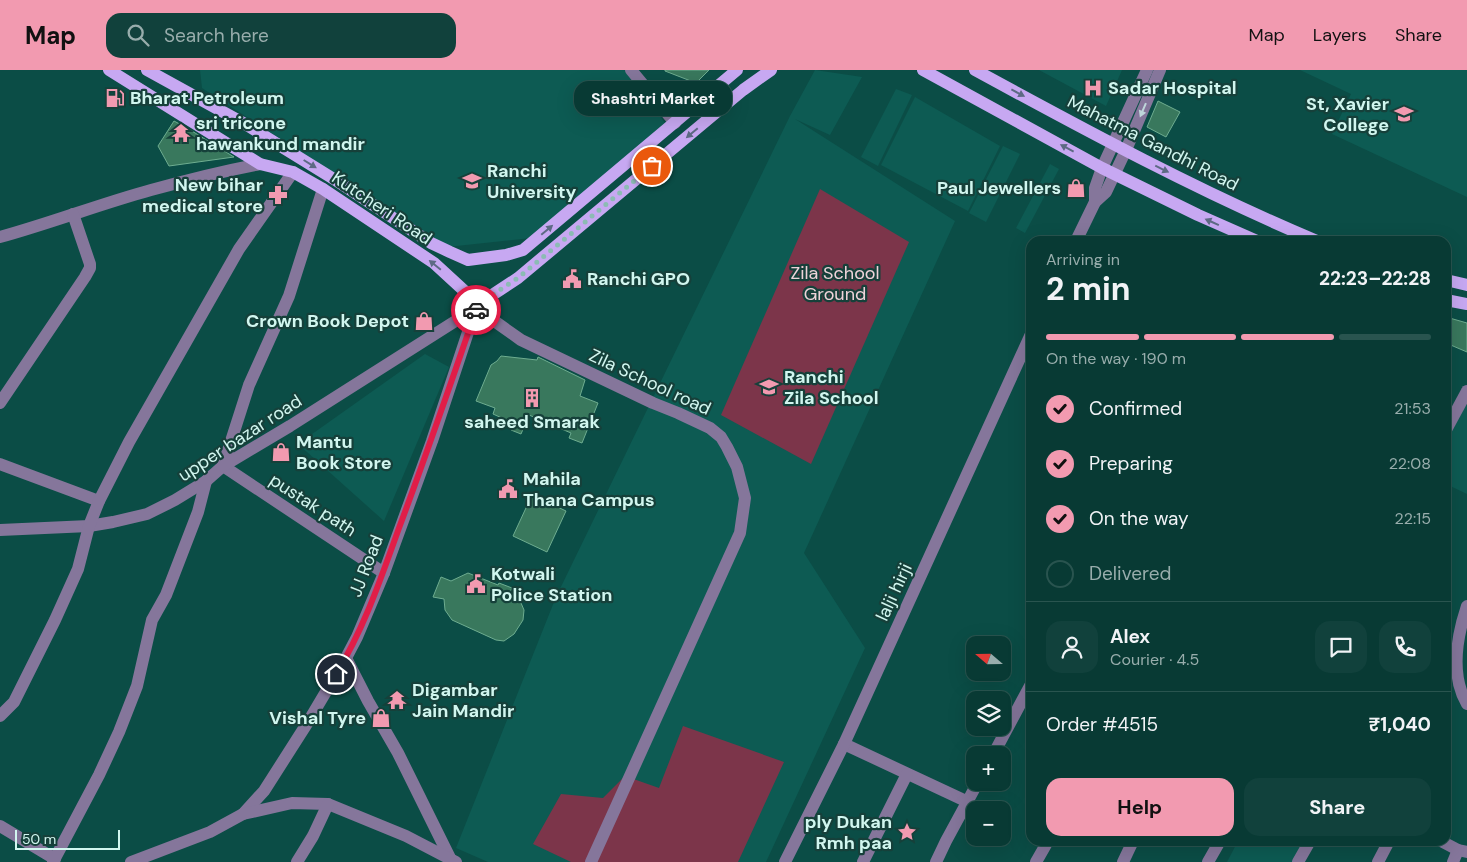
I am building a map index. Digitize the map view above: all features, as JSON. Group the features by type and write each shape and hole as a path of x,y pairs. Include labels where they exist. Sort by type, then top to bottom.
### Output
{"main road":[{"name":"Kutcheri Road","path":"109,70 260,164 293,172 324,189 434,263 477,305"},
{"path":"147,70 245,124 337,181 431,243 468,260 506,255 523,250 737,70"},
{"path":"477,305 499,291 547,254 743,90 771,70"},
{"path":"923,70 1102,168 1242,236"},
{"name":"Mahatma Gandhi Road","path":"975,70 1234,205 1305,236"},
{"path":"1451,281 1467,285"},
{"path":"1451,301 1467,304"}],"street":[{"path":"631,70 675,123"},
{"path":"1078,236 1094,202 1095,188 1102,168 1147,70"},
{"path":"1094,202 1106,192 1160,70"},
{"path":"0,237 150,191 260,164"},
{"path":"0,716 14,702 55,620 78,569 89,526 99,501 151,402 240,249 293,172"},
{"path":"223,466 249,385 289,296 324,189"},
{"path":"0,403 90,268 73,214"},
{"name":"upper bazar road","path":"0,530 89,526 147,514 206,481 223,466 290,426 477,305"},
{"name":"Zila School road","path":"477,305 521,340 710,428 721,437 727,447 737,467 745,498 740,533 591,862"},
{"name":"JJ Road","path":"243,814 264,791 308,722 346,658 356,637 384,573 432,441 477,305"},
{"name":"lalji hirji","path":"785,862 844,744 1026,349"},
{"path":"1451,421 1467,391"},
{"path":"0,464 99,501"},
{"name":"pustak path","path":"223,466 384,573"},
{"path":"0,826 54,860 99,775 119,732 137,686 152,620 166,596 198,512 206,481"},
{"path":"1467,606 1458,637 1457,654 1459,685 1461,695 1467,704"},
{"path":"346,658 453,860"},
{"path":"998,746 1026,693"},
{"path":"844,744 966,801"},
{"path":"863,862 907,774"},
{"path":"131,862 210,832 243,814 292,803 328,804 406,836 453,860"},
{"path":"297,862 313,836 328,804"},
{"path":"936,862 966,806"},
{"path":"1036,862 1045,846"},
{"path":"1123,862 1131,846"},
{"path":"1208,862 1217,846"},
{"path":"1298,862 1307,846"},
{"path":"1378,862 1386,846"},
{"path":"1453,862 1462,851"}],"shaded area":[{"name":"Ranchi University","path":"200,70 627,70 665,123 531,238 447,247 202,88"},
{"name":"Ranchi Zila School","path":"815,70 862,77 830,135 795,119 955,221 804,553 865,648 766,862 488,862 456,848 556,597 790,116"},
{"name":"Sadar Hospital","path":"1039,70 1122,70 1106,106"},
{"name":"St, Xavier College","path":"1300,70 1467,70 1467,197 1332,134 1351,94"},
{"path":"896,89 912,95 878,166 861,157"},
{"path":"915,97 1000,146 968,211 881,165"},
{"path":"1003,146 1020,154 986,222 969,213"},
{"path":"1050,164 1059,169 1025,233 1016,228"},
{"path":"425,354 449,367 384,521 298,444"},
{"path":"1467,398 1467,494 1451,486 1451,430"},
{"path":"1235,846 1306,846 1298,862 1227,862"}],"green space":[{"name":"Zila School Ground","path":"820,189 909,242 811,464 721,415"},
{"path":"683,726 784,762 738,862 571,862 533,844 561,794 603,798 625,776 659,788"}],"building":[{"path":"665,70 709,70 696,83"},
{"path":"1158,101 1180,112 1166,137 1147,127"},
{"name":"sri tricone hawankund mandir","path":"174,121 234,157 169,166 158,146"},
{"path":"1451,318 1467,323 1467,352 1451,345"},
{"name":"saheed Smarak","path":"501,356 537,360 538,357 585,380 580,396 598,403 582,443 569,438 571,433 529,415 521,434 511,430 513,423 493,414 495,408 476,401 491,365"},
{"path":"532,495 566,511 547,552 513,536"},
{"path":"468,573 498,585 499,583 512,588 510,592 521,603 524,610 523,620 514,634 504,641 496,640 452,620 445,610 444,599 433,597 441,577 451,581"}],"way so far":[{"path":"476,310 478,301 483,301 518,278 652,166"}],"place":[{"name":"Sadar Hospital","path":"1093,88"},
{"name":"Bharat Petroleum","path":"115,98"},
{"name":"St, Xavier College","path":"1404,114"},
{"name":"sri tricone hawankund mandir","path":"181,133"},
{"name":"Shashtri Market","path":"652,166"},
{"name":"Ranchi University","path":"472,181"},
{"name":"Paul Jewellers","path":"1076,188"},
{"name":"New bihar medical store","path":"278,195"},
{"name":"Ranchi GPO","path":"572,279"},
{"name":"Crown Book Depot","path":"424,321"},
{"name":"Ranchi Zila School","path":"769,387"},
{"name":"saheed Smarak","path":"532,398"},
{"name":"Mantu Book Store","path":"281,452"},
{"name":"Mahila Thana Campus","path":"508,489"},
{"name":"Kotwali Police Station","path":"476,584"},
{"name":"Digambar Jain Mandir","path":"397,700"},
{"name":"Vishal Tyre","path":"381,718"},
{"name":"ply Dukan Rmh paa","path":"907,832"}],"route":[{"path":"336,674 356,637 384,573 432,441 476,310"}]}
